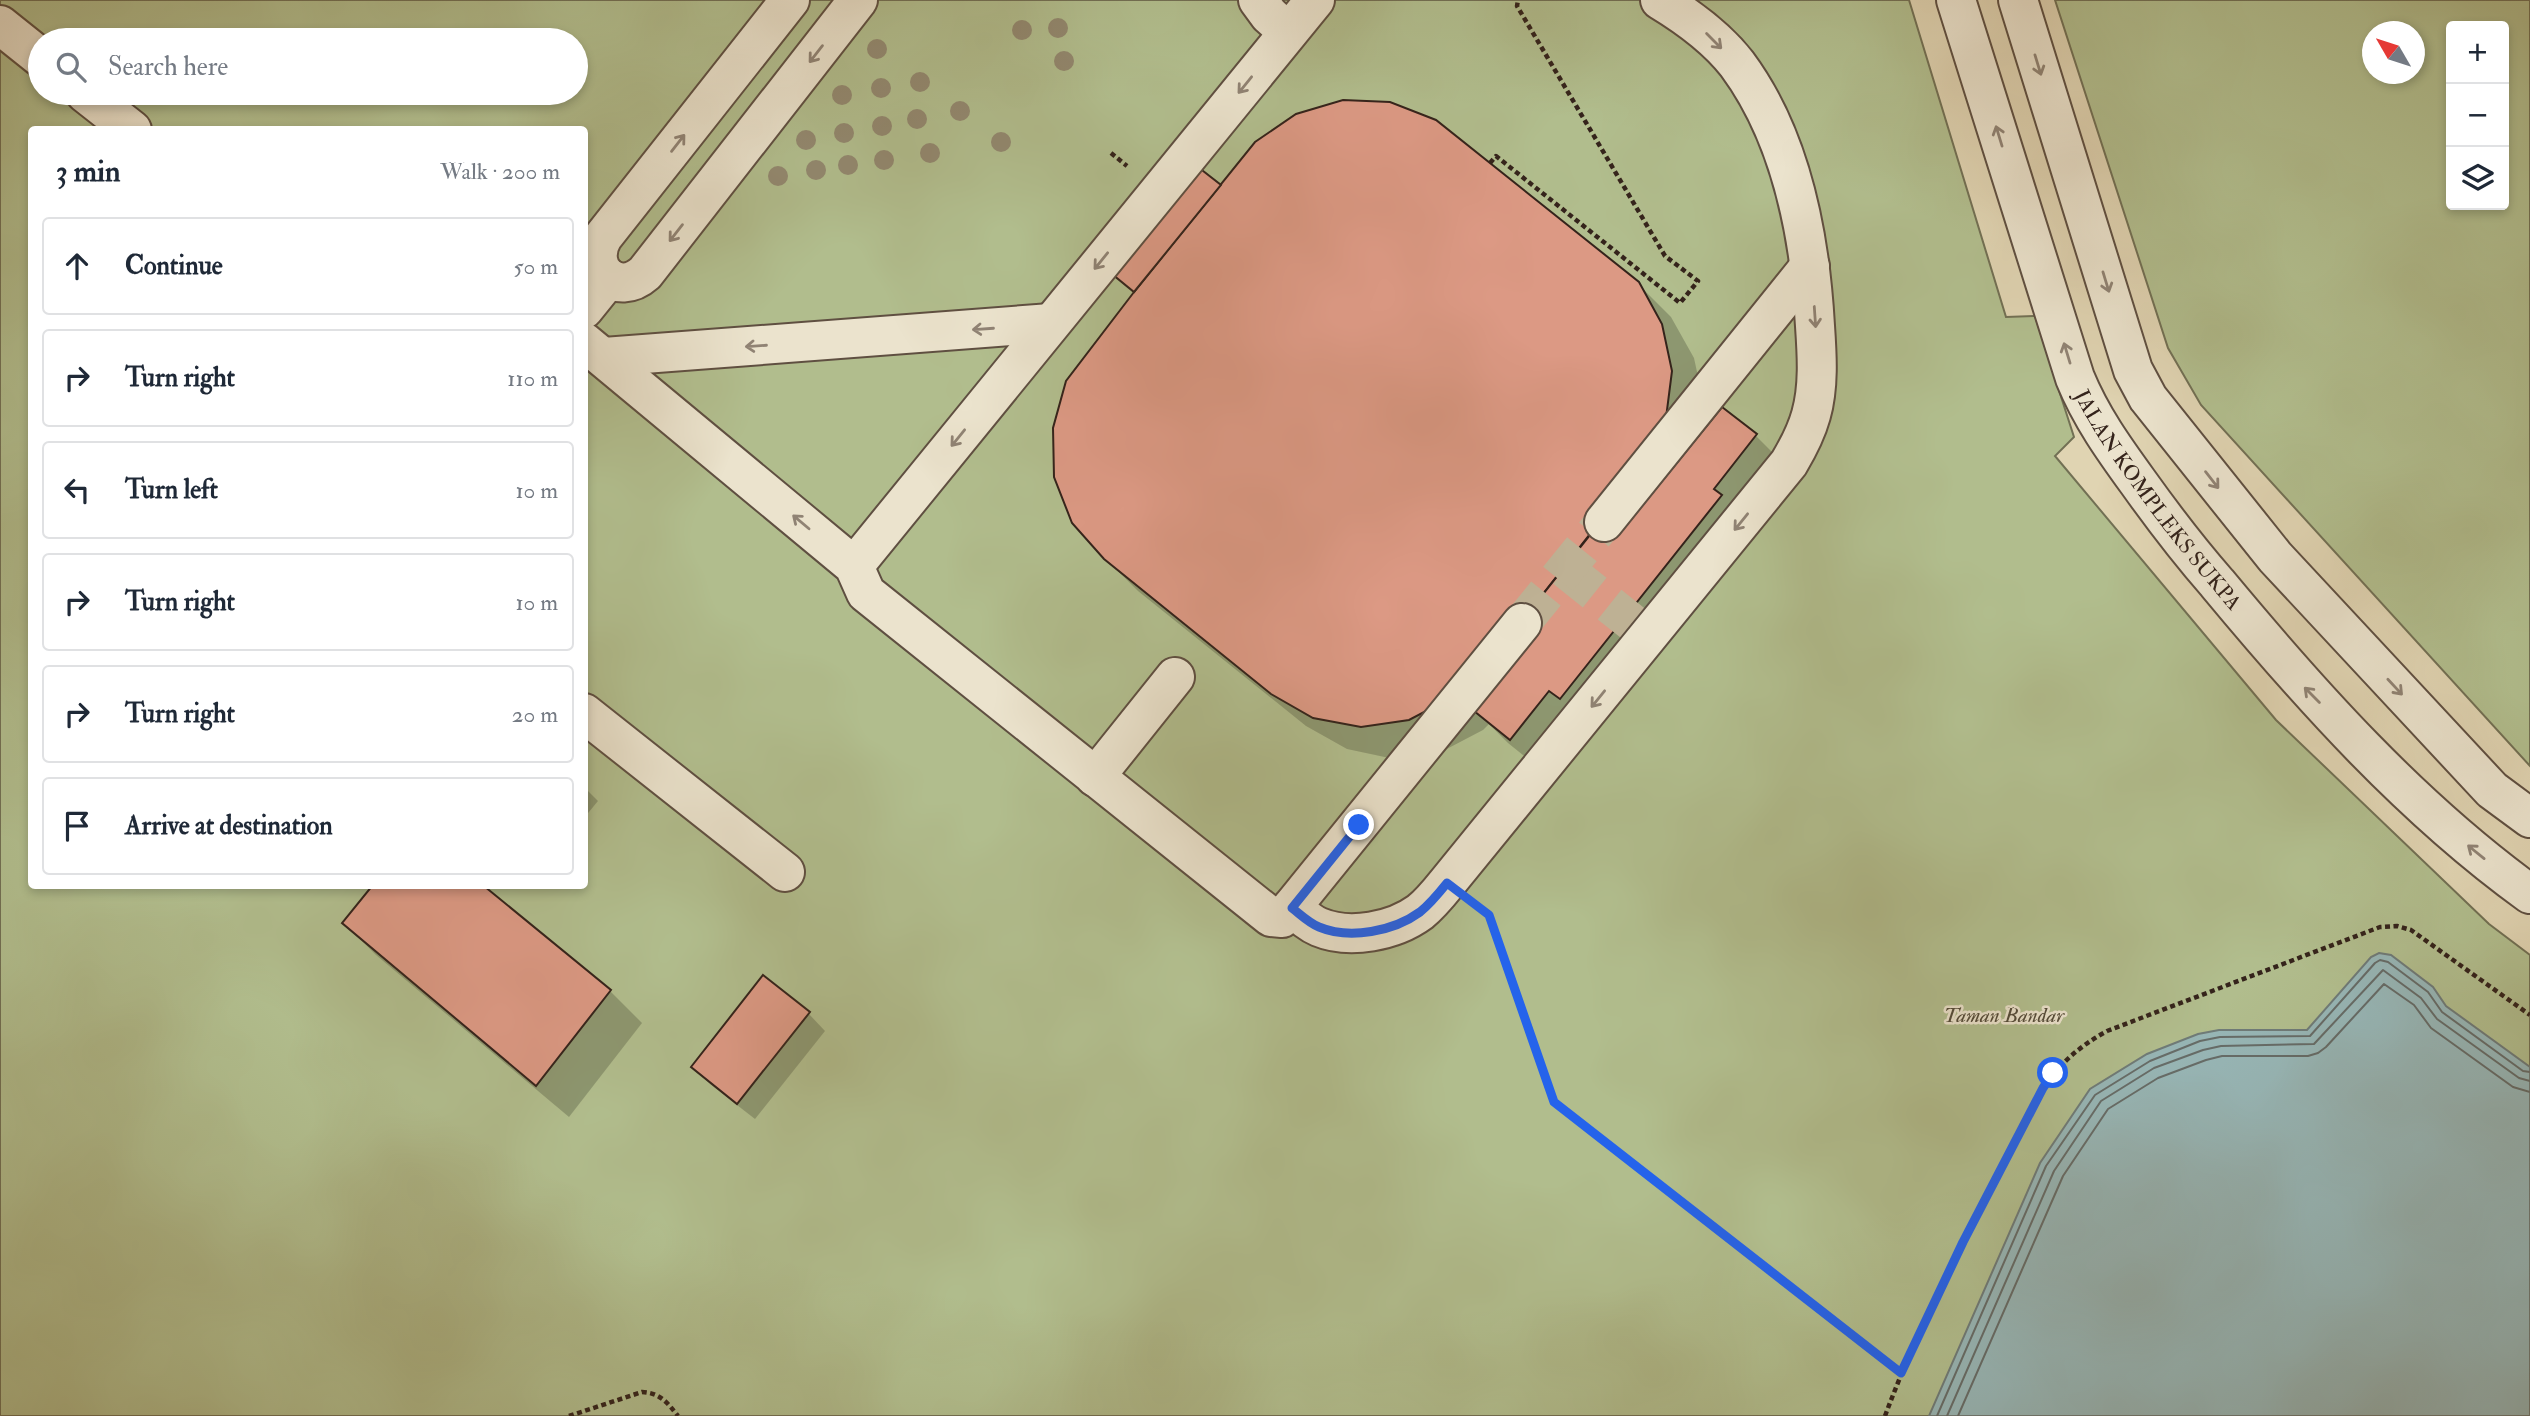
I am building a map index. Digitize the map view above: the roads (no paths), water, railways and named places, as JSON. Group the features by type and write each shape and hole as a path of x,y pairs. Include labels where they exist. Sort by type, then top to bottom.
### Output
{"street":[{"path":"790,0 603,237 596,254 601,271 614,282 631,282 645,273 858,0"},
{"path":"1258,0 1269,15 1288,32"},
{"path":"853,566 1315,0"},
{"path":"1292,908 1322,929 1348,933 1372,931 1396,924 1419,912 1447,883 1793,457 1804,438 1816,392 1817,353 1810,266 1791,174 1767,112 1736,63 1703,29 1660,0"},
{"name":"JALAN KOMPLEKS SUKPA","path":"1956,0 2075,378 2086,406 2105,437 2180,540 2296,678 2444,827 2530,894"},
{"path":"2018,0 2133,370 2148,398 2227,499 2315,602 2492,790 2530,818"},
{"path":"0,25 28,47"},
{"path":"101,105 127,126"},
{"path":"1604,522 1810,266"},
{"path":"588,304 609,278"},
{"path":"594,350 1051,323"},
{"path":"594,350 853,566 866,593 1271,917 1282,918 1292,908 1522,623"},
{"path":"1095,777 1175,677"},
{"path":"588,716 785,872"}],"water":[{"path":"2379,953 2391,955 2433,987 2446,1006 2530,1067 2530,1416 1929,1416 2040,1163 2090,1089 2147,1054 2198,1034 2219,1030 2307,1030 2371,957"}],"tunnel":[{"path":"1522,623 1604,522"},
{"path":"1565,569 1649,636"}],"park label":[{"name":"Taman Bandar","path":"2004,1015"}]}
